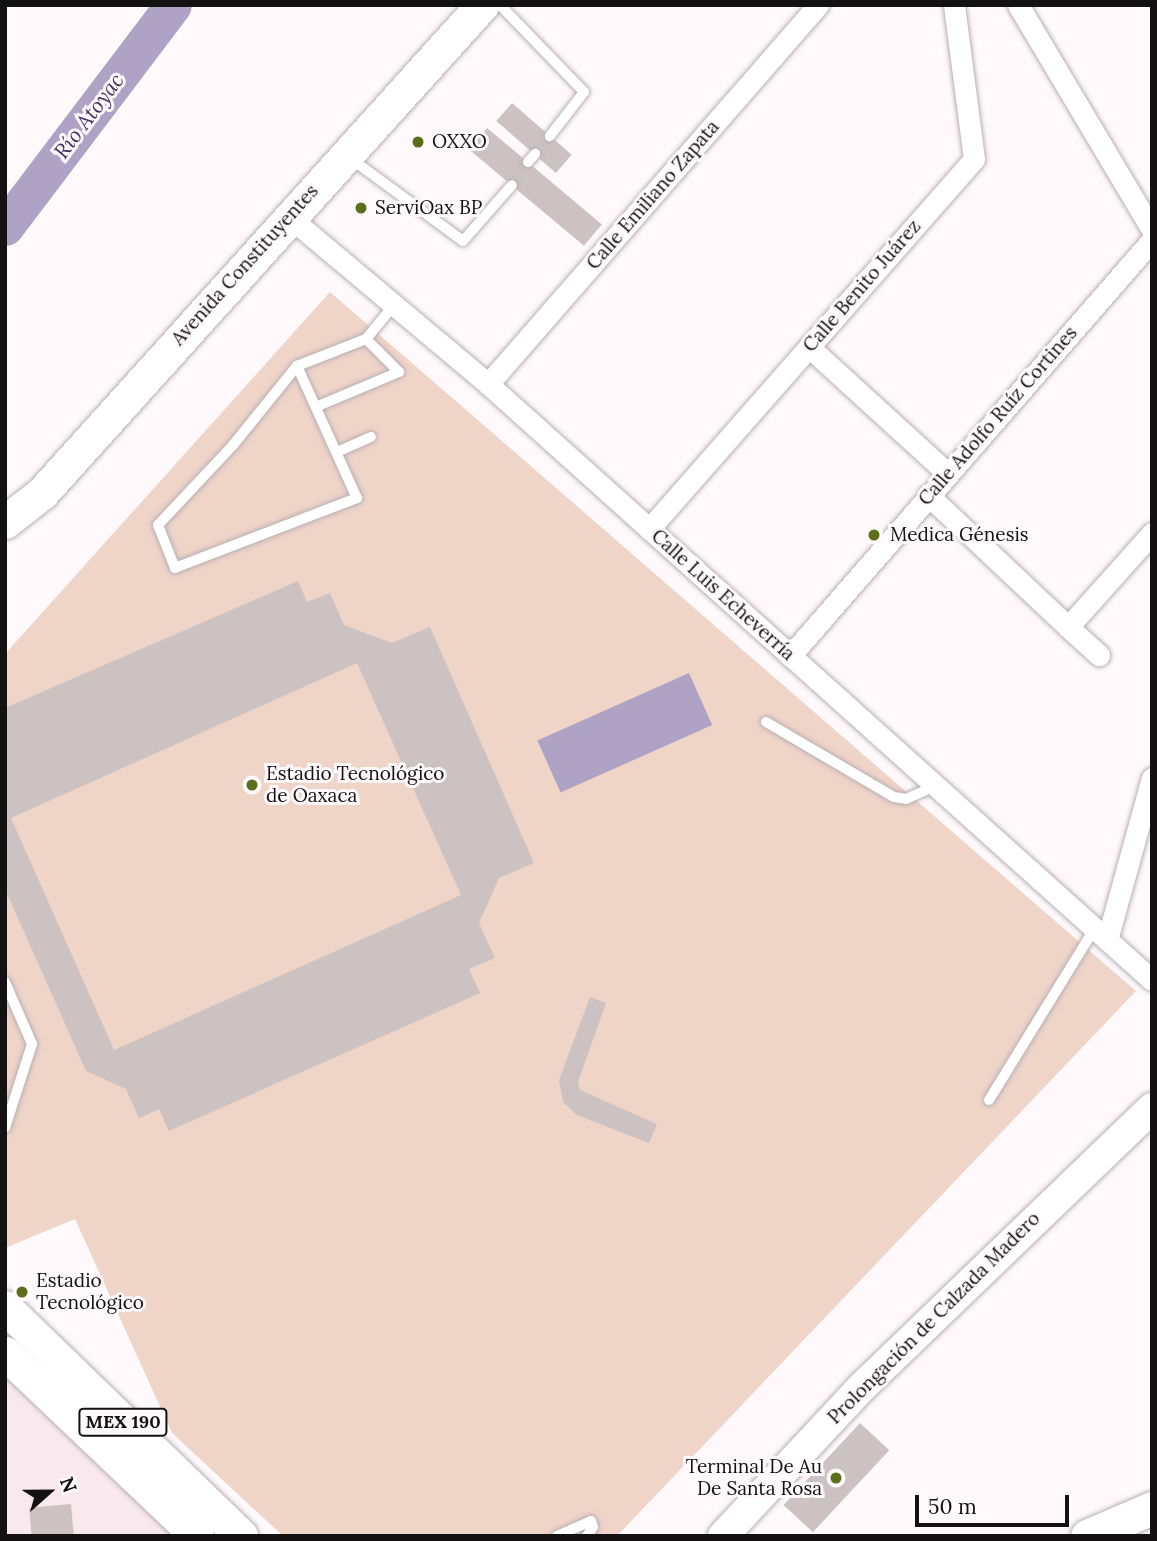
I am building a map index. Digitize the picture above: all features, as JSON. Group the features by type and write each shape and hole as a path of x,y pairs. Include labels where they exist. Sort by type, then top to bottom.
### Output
{"main road":[{"name":"Avenida Constituyentes","path":"5,522 42,493 288,216 482,5"},
{"path":"5,538 42,493"},
{"name":"MEX 190","path":"5,1307 215,1531"},
{"name":"MEX 190","path":"5,1353 215,1531"},
{"path":"1087,1536 1152,1508"}],"street":[{"name":"Calle Emiliano Zapata","path":"488,384 818,5"},
{"name":"Calle Benito Juárez","path":"649,529 974,159 954,5"},
{"path":"1018,5 1152,230"},
{"name":"Calle Luis Echeverría","path":"288,216 488,384 1152,980"},
{"name":"Calle Adolfo Ruíz Cortines","path":"790,656 1152,240"},
{"path":"809,347 947,473"},
{"path":"928,495 1099,655"},
{"path":"1068,627 1152,533"},
{"path":"1100,934 1152,778"},
{"name":"Prolongación de Calzada Madero","path":"723,1536 862,1388 1152,1108"}],"lane":[{"path":"500,5 584,92 550,136"},
{"path":"345,155 463,241 512,184"},
{"path":"297,366 318,406 357,498 175,568 158,525 233,445 297,366 366,339 394,305"},
{"path":"318,406 399,372 366,339"},
{"path":"337,452 371,437"},
{"path":"766,722 894,797 906,799 935,786"},
{"path":"989,1100 1100,934"},
{"path":"5,982 32,1044 5,1128"},
{"path":"557,1536 591,1521 593,1527 587,1536"}],"shaded area":[{"path":"330,292 1136,991 617,1536 283,1536 172,1433 75,1219 5,1248 5,654"},
{"path":"689,673 712,725 561,793 537,741"},
{"path":"5,1377 174,1536 5,1536"}],"building":[{"path":"512,103 572,155 556,173 496,121"},
{"path":"487,128 602,224 584,246 469,149"},
{"path":"298,581 307,602 330,593 344,625 392,643 430,627 534,863 499,878 479,923 495,958 469,969 480,993 169,1131 159,1109 139,1118 126,1089 86,1071 5,889 5,708","holes":["357,663 461,895 114,1050 11,818"]},
{"path":"590,997 606,1003 578,1082 580,1090 657,1124 649,1143 577,1115 563,1102 559,1080"},
{"name":"Terminal De Au De Santa Rosa","path":"860,1423 889,1450 813,1532 784,1505"},
{"path":"71,1504 74,1536 32,1536 29,1508"}],"waterway":[{"name":"Río Atoyac","path":"5,227 173,5"}],"place":[{"name":"OXXO","path":"418,142"},
{"name":"ServiOax BP","path":"361,208"},
{"name":"Medica Génesis","path":"874,535"},
{"name":"Estadio Tecnológico de Oaxaca","path":"252,785"},
{"name":"Estadio Tecnológico","path":"22,1292"},
{"name":"Terminal De Au De Santa Rosa","path":"836,1478"}]}
